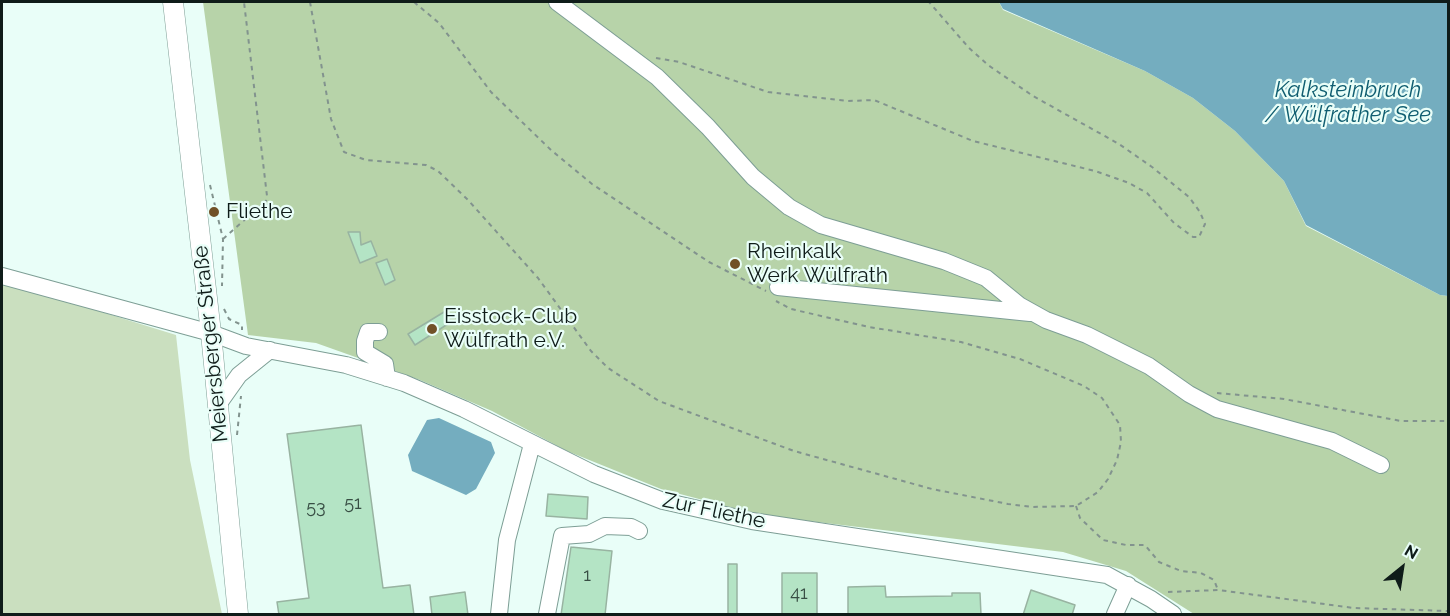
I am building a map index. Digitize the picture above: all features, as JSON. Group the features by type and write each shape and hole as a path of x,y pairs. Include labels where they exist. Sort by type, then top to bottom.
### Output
{"main road":[{"name":"Meiersberger Straße","path":"173,2 211,333 238,615"}],"street":[{"path":"557,2 657,77 708,127 753,177 789,207 821,225 944,261 986,278 1034,313 1087,335 1149,366 1189,394 1217,409 1332,441 1381,465"},
{"name":"Zur Fliethe","path":"2,276 211,333 238,344 346,365 387,378 434,395 628,489 707,512 993,558 1085,570 1107,575 1128,585 1151,598 1173,615"},
{"path":"778,287 1034,313"},
{"path":"379,332 369,332 365,341 365,352 385,364 387,378"},
{"path":"217,406 239,375 270,350"},
{"path":"500,615 507,540 532,444"},
{"path":"547,615 562,536 589,534 605,526 631,527 639,531"},
{"path":"1115,615 1128,585"}],"path":[{"path":"223,296 223,239 266,201 267,196 244,2"},
{"path":"310,2 331,119 344,152 366,160 426,165 438,171 468,200 538,278 591,351 608,368 632,385 659,401 720,426 794,451 881,475 1008,504 1032,507 1076,506 1098,492 1108,479 1117,460 1121,442 1120,424 1102,398 1059,374 990,350 961,342 850,322 778,304 766,291 709,262 592,184 551,150 491,92 439,23 414,2"},
{"path":"635,61 655,58 679,62 768,92 848,101 874,100 973,141 1095,171 1129,183 1158,203 1174,223 1193,237 1199,237 1205,224 1200,212 1189,198 1152,167 1119,144 1033,96 988,65 969,48 929,2"},
{"path":"223,306 229,319 243,325 238,344"},
{"path":"1213,393 1284,399 1401,421 1449,421"},
{"path":"1076,506 1080,518 1103,540 1126,545 1144,545 1159,562 1181,571 1201,573 1214,580 1218,590"},
{"path":"1151,598 1170,592 1218,590 1354,608 1449,611"}],"green space":[{"path":"203,2 999,2 1003,10 1145,71 1193,98 1235,131 1284,181 1306,226 1440,295 1448,296 1448,614 1194,614 1126,571 1063,552 760,515 661,489 567,451 492,411 420,380 316,343 248,335"},
{"path":"2,281 176,335 190,460 222,614 2,614"}],"water":[{"name":"Kalksteinbruch / Wülfrather See","path":"999,2 1448,2 1448,296 1440,295 1306,225 1284,181 1235,131 1193,98 1145,71 1003,9"},
{"path":"439,418 491,442 495,453 476,489 466,495 412,471 408,455 427,420"}],"building":[{"path":"348,232 360,232 361,245 371,241 377,256 360,263"},
{"path":"387,259 395,280 385,285 376,263"},
{"path":"444,312 451,322 415,345 408,334"},
{"path":"361,425 383,588 410,585 414,615 279,615 277,602 309,598 287,434"},
{"path":"548,494 588,497 587,519 546,516"},
{"path":"571,547 612,551 605,615 561,615"},
{"path":"728,564 737,564 737,615 728,615"},
{"path":"782,573 817,573 817,615 782,615"},
{"path":"885,586 886,597 952,596 952,593 980,593 981,615 848,615 848,587"},
{"path":"1031,590 1075,605 1072,615 1023,615"},
{"path":"465,592 468,615 432,615 430,597"}],"place":[{"name":"Fliethe","path":"214,212"},
{"name":"Rheinkalk Werk Wülfrath","path":"735,264"},
{"name":"Eisstock-Club Wülfrath e.V.","path":"432,329"}]}
